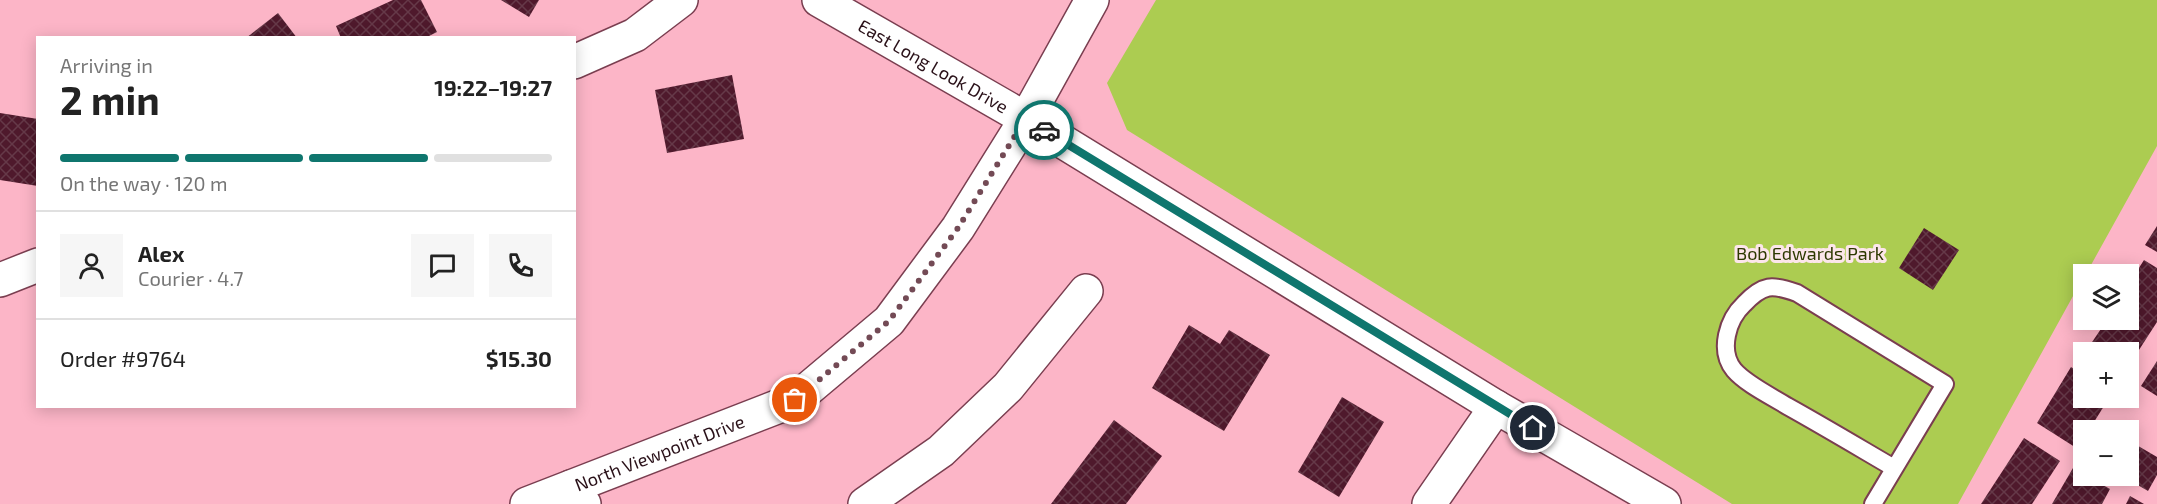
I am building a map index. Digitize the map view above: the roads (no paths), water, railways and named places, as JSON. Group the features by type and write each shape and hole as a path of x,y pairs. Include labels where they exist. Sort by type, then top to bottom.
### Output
{"street":[{"path":"576,61 636,35 681,0"},
{"name":"East Long Look Drive","path":"819,0 1026,118 1496,407 1664,504"},
{"name":"North Viewpoint Drive","path":"527,504 577,495 795,400 889,321 958,228 1026,118 1092,0"},
{"path":"0,279 36,266"},
{"path":"865,504 941,451 1008,387 1086,291"},
{"path":"1429,504 1496,407"}],"lane":[{"path":"1873,504 1945,384 1797,293 1776,286 1755,293 1737,311 1728,329 1726,354 1734,370 1757,388 1894,468"}],"park label":[{"name":"Bob Edwards Park","path":"1810,253"}]}
